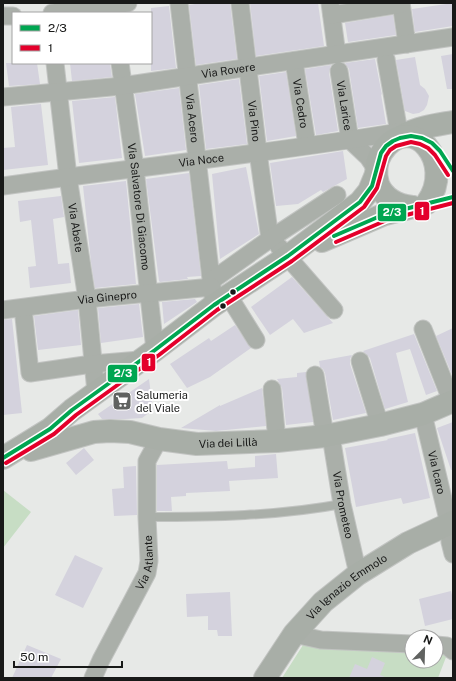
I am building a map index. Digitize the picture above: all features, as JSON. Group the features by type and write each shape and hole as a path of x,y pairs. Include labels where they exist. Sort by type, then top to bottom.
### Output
{"main road":[{"path":"288,256 360,202 369,191 376,172 378,161 384,150 400,135 424,127 453,122"},
{"path":"376,172 378,185 384,194 392,201 401,205 420,205 437,196 444,186 449,159 432,143 422,138 400,135"},
{"path":"3,458 50,429 72,410 147,355 216,292 288,256 385,214 453,197"},
{"name":"Via dei Lillà","path":"3,458 94,432 130,432 160,439 197,444 277,441 328,436 422,414 452,402"},
{"path":"72,410 76,418 83,425 94,432"},
{"path":"3,445 72,410"},
{"name":"Via Ignazio Emmolo","path":"265,678 294,634 323,602 358,574 408,543 451,523"}],"street":[{"name":"Via Acero","path":"179,3 197,161 216,292"},
{"name":"Via Pino","path":"240,3 247,68 270,239"},
{"path":"331,9 401,4 407,44"},
{"path":"61,12 117,6"},
{"name":"Via Larice","path":"331,9 350,140"},
{"name":"Via Rovere","path":"3,97 122,86 294,61 338,63 407,44 453,37"},
{"path":"386,59 400,135"},
{"name":"Via Cedro","path":"294,61 307,145"},
{"name":"Via Abete","path":"55,64 68,177 87,300 92,364 96,392"},
{"name":"Via Salvatore Di Giacomo","path":"120,64 122,86 135,168 148,294 147,355"},
{"name":"Via Noce","path":"3,186 307,145 400,135"},
{"path":"350,140 368,157 376,172"},
{"path":"256,340 216,292 270,239 337,195"},
{"path":"270,239 288,256 334,310"},
{"name":"Via Ginepro","path":"3,310 148,294 216,292"},
{"path":"23,308 30,373 147,355"},
{"path":"423,329 452,402"},
{"path":"360,361 380,425"},
{"name":"Via Prometeo","path":"315,376 358,574"},
{"path":"272,389 277,441"},
{"name":"Via Icaro","path":"422,414 451,523 450,542 453,554"},
{"name":"Via Atlante","path":"93,678 147,573 149,561 147,461 160,439"},
{"path":"294,634 321,640 404,644"},
{"path":"444,646 447,646 453,651"}],"lane":[{"path":"147,517 273,514 342,504"}],"green space":[{"path":"3,490 31,512 3,548"},
{"path":"303,645 404,650 404,669 441,669 438,678 282,678"},
{"path":"444,652 448,652 444,662"}],"building":[{"path":"201,3 230,3 237,59 196,65 189,5"},
{"path":"250,3 318,3 324,46 256,56"},
{"path":"453,3 453,26 415,32 412,9"},
{"path":"169,6 176,68 151,71 151,8"},
{"path":"393,15 396,35 348,42 345,23"},
{"path":"453,54 453,89 447,89 441,56"},
{"path":"415,57 420,85 425,89 429,96 424,110 413,114 405,111 396,60"},
{"path":"375,59 386,124 358,128 349,69 345,63"},
{"path":"6,63 37,64 40,84 9,86"},
{"path":"70,64 110,64 112,77 72,81"},
{"path":"331,65 329,73 338,131 316,135 305,69"},
{"path":"286,72 296,136 267,141 259,76"},
{"path":"239,79 247,144 206,149 199,85"},
{"path":"179,88 186,150 145,156 135,94"},
{"path":"115,97 122,158 79,163 72,101"},
{"path":"41,104 48,165 3,170 3,148 15,147 11,107"},
{"path":"343,151 347,179 323,192 321,190 298,204 276,206 270,163"},
{"path":"246,167 259,234 220,259 212,174"},
{"path":"189,173 201,276 160,282 146,179"},
{"path":"126,181 136,284 95,288 83,186"},
{"path":"61,196 64,217 53,219 58,264 69,263 71,283 30,288 28,267 36,266 31,220 20,222 18,201"},
{"path":"292,277 333,323 304,333 293,319 270,335 251,307"},
{"path":"195,299 197,302 164,324 162,302"},
{"path":"139,304 143,337 101,343 98,308"},
{"path":"78,310 81,345 38,350 34,316"},
{"path":"12,319 22,413 3,415 3,320"},
{"path":"235,325 251,348 210,377 187,388 170,364 209,338 211,341"},
{"path":"453,328 453,377 436,336"},
{"path":"414,334 437,391 426,395 410,349 396,353 408,402 385,409 370,358 363,351"},
{"path":"352,355 350,364 366,413 333,420 325,373 320,367 319,361"},
{"path":"306,372 313,422 286,425 282,388 277,379 297,377 297,373"},
{"path":"149,379 153,410 142,418 102,419 98,414"},
{"path":"262,388 266,426 216,431 181,428 220,405"},
{"path":"453,422 453,470 451,470 437,428"},
{"path":"415,433 430,498 403,504 401,498 356,507 345,448"},
{"path":"84,448 94,460 76,475 66,463"},
{"path":"276,454 278,478 229,481 230,491 186,493 186,496 171,497 172,511 157,511 157,465 227,461 228,469 255,467 255,456"},
{"path":"136,466 137,515 114,516 112,489 124,488 123,467"},
{"path":"75,555 103,568 83,608 55,595"},
{"path":"451,591 453,599 453,619 425,626 419,599"},
{"path":"230,592 232,636 218,636 217,630 208,630 208,616 187,617 186,594"},
{"path":"27,645 61,659 51,678 12,678"},
{"path":"372,657 385,663 380,675 387,678 349,678 355,664 367,669"}],"transit line":[{"name":"2/3","path":"3,458 50,429 72,410 214,305 288,256 360,202 372,186 381,153 386,146 393,141 411,136 422,138 432,143 440,151 453,171"},
{"name":"1","path":"6,463 54,434 76,415 159,355 217,310 292,261 364,207 377,188 386,156 390,150 396,146 411,142 428,148 435,155 448,175"},
{"name":"2/3","path":"334,236 385,214 453,197"},
{"name":"1","path":"336,242 387,220 453,203"}],"place":[{"name":"Salumeria del Viale","path":"122,401"}]}
